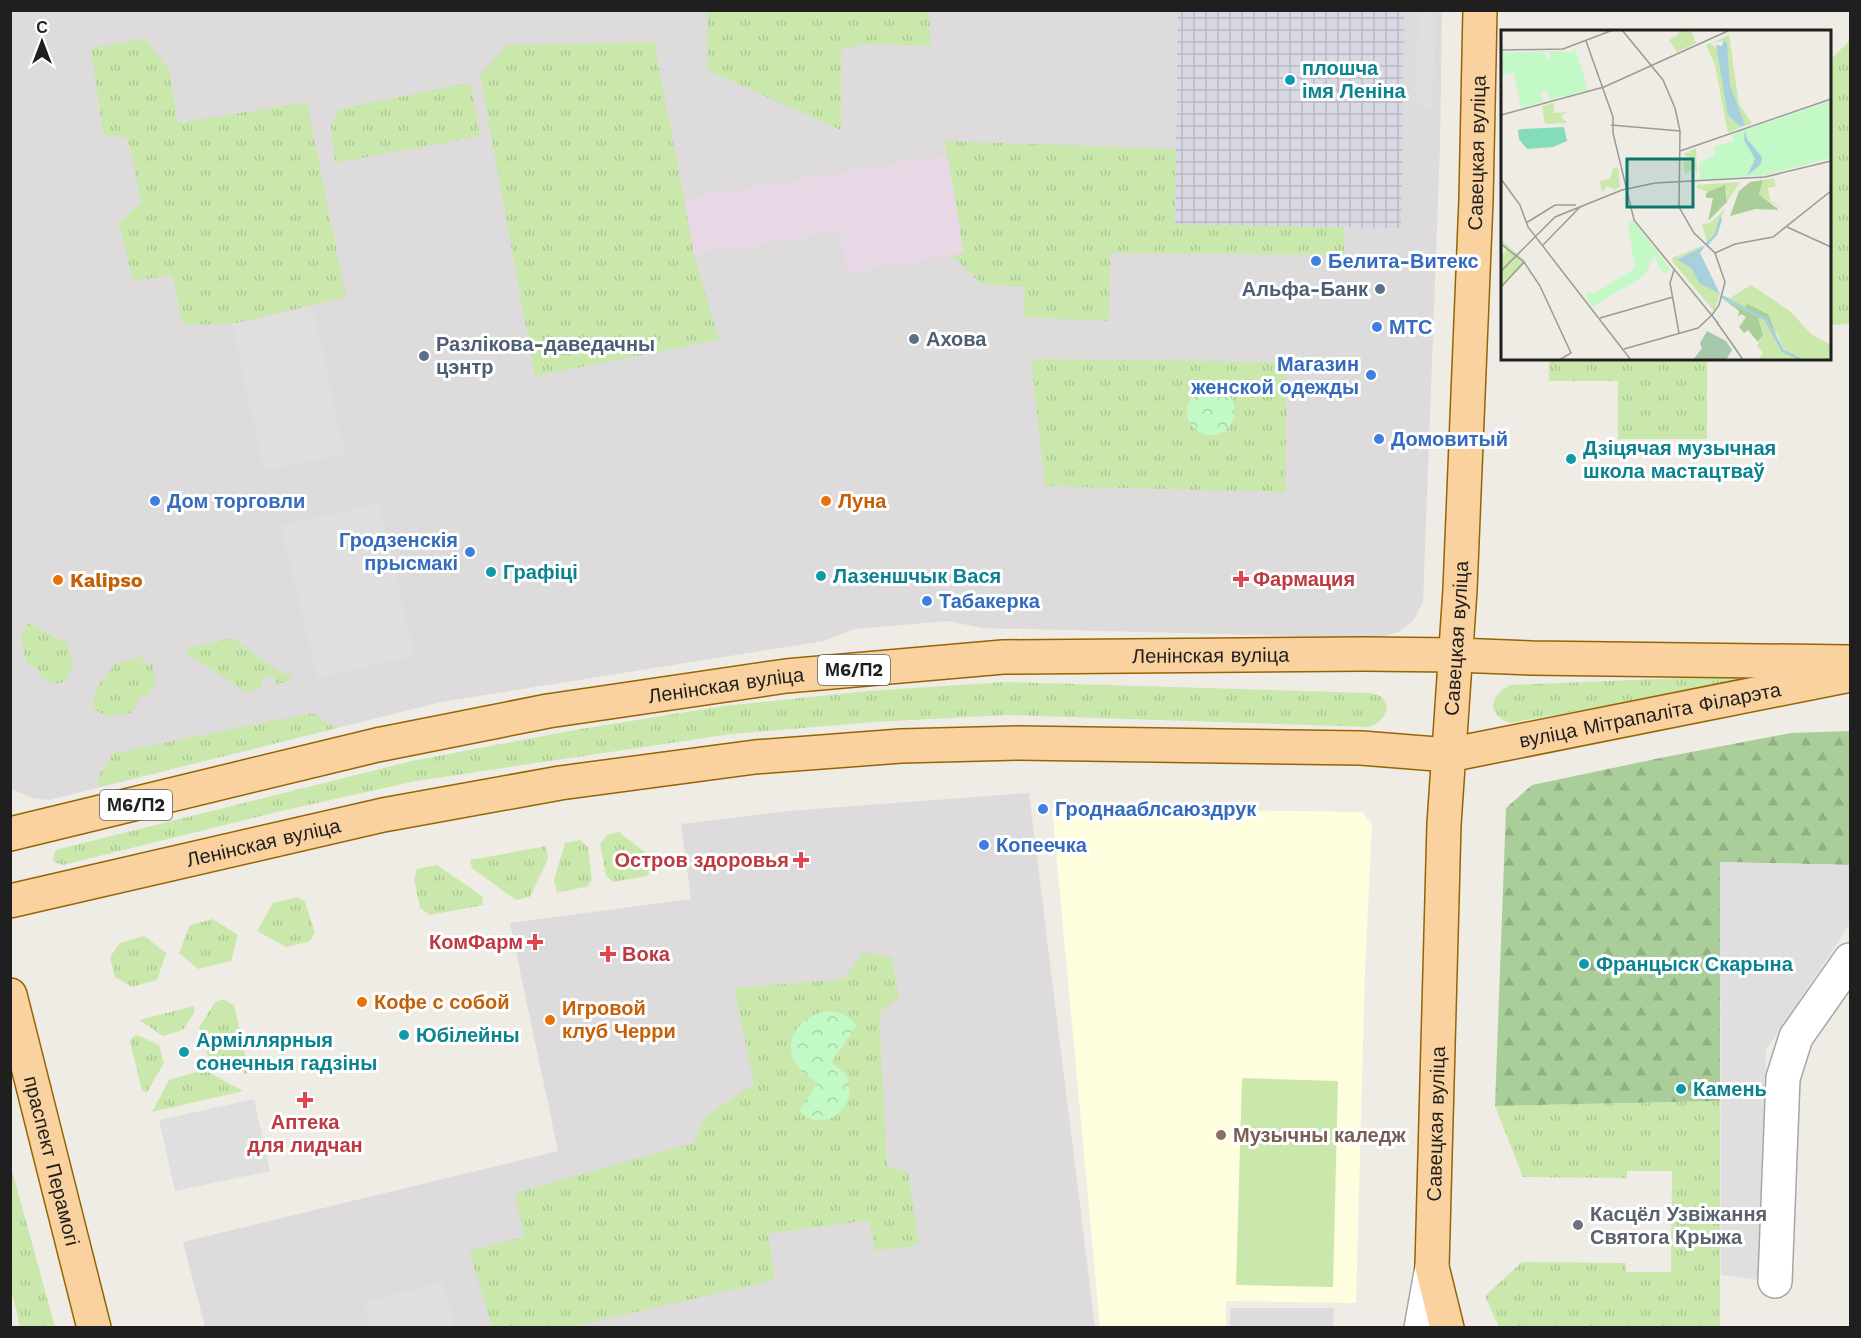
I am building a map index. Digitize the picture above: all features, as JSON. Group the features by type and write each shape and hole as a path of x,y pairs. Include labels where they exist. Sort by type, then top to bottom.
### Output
{"main road":[{"name":"Савецкая вуліца","path":"1446,1328 1432,1267 1444,824 1461,578 1476,200 1480,10"},
{"name":"вуліца Мітрапаліта Філарэта","path":"1456,655 1851,662"},
{"name":"Ленінская вуліца","path":"10,834 377,745 548,711 786,676 1003,657 1456,655"},
{"name":"вуліца Мітрапаліта Філарэта","path":"1449,754 1851,675"},
{"name":"Ленінская вуліца","path":"10,901 383,815 560,783 755,757 901,746 1018,743 1361,748 1449,754"},
{"name":"праспект Перамогі","path":"10,995 94,1328"}],"street":[{"path":"1775,1281 1783,1077 1796,1037 1851,960"},
{"path":"1421,1328 1432,1267"}],"shaded area":[{"path":"11,11 1442,11 1440,147 1423,602 1413,621 1398,632 1379,638 983,628 947,621 855,629 824,641 441,702 49,800 32,798 11,789"},
{"name":"плошча імя Леніна","path":"1178,11 1404,11 1401,228 1175,224"},
{"path":"1418,11 1435,11 1433,111 1416,104"},
{"path":"948,155 964,254 847,273 840,232 694,255 684,198"},
{"path":"313,306 345,454 264,471 232,324"},
{"path":"379,503 415,656 317,678 281,526"},
{"path":"1029,793 1095,1327 205,1327 183,1242 558,1151 510,923 691,899 681,824 788,811"},
{"name":"Музычны каледж","path":"1052,808 1362,812 1372,824 1365,970 1356,1303 1226,1301 1226,1327 1100,1327"},
{"path":"1720,862 1850,865 1850,924 1766,1050 1760,1280 1721,1275"},
{"path":"254,1099 270,1171 175,1191 159,1120"},
{"path":"443,1282 455,1327 370,1327 364,1302"},
{"path":"1231,1308 1334,1308 1333,1327 1230,1327"}],"green space":[{"path":"707,11 929,11 931,46 866,44 841,49 841,130 707,70"},
{"path":"145,39 169,69 178,123 307,102 346,297 232,324 183,325 172,275 133,281 119,224 141,202 128,138 103,134 91,48"},
{"path":"1850,40 1850,324 1831,325 1831,59"},
{"path":"654,42 694,255 719,340 535,376 480,74 507,45"},
{"path":"470,83 480,136 335,163 331,126 340,109"},
{"path":"945,141 1176,149 1175,224 1344,227 1344,255 1110,253 1109,321 1023,317 1025,287 982,284 952,256 964,253"},
{"path":"1031,359 1287,362 1285,492 1045,486"},
{"path":"1549,360 1707,360 1707,439 1618,439 1618,381 1549,381"},
{"path":"1211,387 1228,394 1235,411 1228,428 1211,435 1194,428 1187,411 1194,394"},
{"path":"28,623 68,643 73,669 64,682 55,684 39,676 39,670 26,663 21,635"},
{"path":"232,638 283,674 290,673 291,681 276,684 274,676 261,678 262,688 247,692 188,655 187,648"},
{"path":"145,656 141,665 152,663 156,682 147,696 141,695 131,713 108,717 94,709 96,690 115,664"},
{"path":"1781,674 1510,723 1497,715 1493,705 1498,694 1510,685"},
{"path":"1007,682 1370,693 1379,695 1384,700 1387,710 1378,722 1369,727 1008,715 873,722 731,734 416,781 281,811 63,865 54,862 54,855 59,849 412,761 569,731 724,706 868,691"},
{"path":"312,713 336,728 99,787 97,778 114,753"},
{"path":"1850,731 1850,865 1720,862 1720,1101 1495,1106 1506,808 1532,785 1791,733"},
{"path":"619,832 651,857 653,867 647,876 613,882 606,876 600,844 607,835"},
{"path":"580,840 588,847 592,880 587,887 557,892 554,880 565,843"},
{"path":"546,846 548,859 530,897 516,900 472,868 470,860"},
{"path":"437,865 482,896 483,905 430,915 420,908 414,879 417,869"},
{"path":"298,897 305,901 315,933 310,941 286,947 257,931 273,903"},
{"path":"213,919 238,935 231,961 198,969 179,953 190,925"},
{"path":"144,936 166,953 157,980 132,987 115,977 110,957 120,943"},
{"path":"863,952 892,957 899,998 879,1013 887,1166 908,1172 919,1245 875,1251 869,1220 768,1234 775,1280 566,1328 492,1327 469,1251 524,1237 515,1193 693,1143 705,1118 754,1083 734,988 844,979"},
{"path":"224,1000 234,1005 249,1072 247,1074 208,1056 199,1027 216,1001"},
{"path":"194,1006 194,1013 183,1030 163,1036 139,1020"},
{"path":"825,1011 842,1015 857,1025 831,1063 844,1073 849,1085 849,1097 844,1108 835,1116 824,1120 811,1119 799,1111 818,1083 805,1075 797,1065 792,1055 791,1044 801,1024"},
{"path":"137,1035 159,1045 164,1063 147,1092 142,1091 130,1041"},
{"path":"204,1070 243,1091 152,1112 169,1080"},
{"path":"1242,1078 1338,1081 1333,1287 1236,1285"},
{"path":"1720,1101 1720,1327 1499,1327 1485,1296 1522,1262 1626,1263 1626,1272 1671,1272 1672,1171 1627,1171 1627,1178 1523,1177 1495,1106"},
{"path":"11,1167 55,1327 20,1327 11,1289"}],"place":[{"name":"плошча імя Леніна","path":"1290,80"},
{"name":"Белита-Витекс","path":"1316,261"},
{"name":"Альфа-Банк","path":"1380,289"},
{"name":"МТС","path":"1377,327"},
{"name":"Ахова","path":"914,339"},
{"name":"Разлікова-даведачны цэнтр","path":"424,356"},
{"name":"Магазин женской одежды","path":"1371,375"},
{"name":"Домовитый","path":"1379,439"},
{"name":"Дзіцячая музычная школа мастацтваў","path":"1571,459"},
{"name":"Дом торговли","path":"155,501"},
{"name":"Луна","path":"826,501"},
{"name":"Гродзенскія прысмакі","path":"470,552"},
{"name":"Графіці","path":"491,572"},
{"name":"Лазеншчык Вася","path":"821,576"},
{"name":"Фармация","path":"1241,579"},
{"name":"Kalipso","path":"58,580"},
{"name":"Табакерка","path":"927,601"},
{"name":"Гроднааблсаюздрук","path":"1043,809"},
{"name":"Копеечка","path":"984,845"},
{"name":"Остров здоровья","path":"801,860"},
{"name":"КомФарм","path":"535,942"},
{"name":"Вока","path":"608,954"},
{"name":"Францыск Скарына","path":"1584,964"},
{"name":"Кофе с собой","path":"362,1002"},
{"name":"Игровой клуб Черри","path":"550,1020"},
{"name":"Юбілейны","path":"404,1035"},
{"name":"Арміллярныя сонечныя гадзіны","path":"184,1052"},
{"name":"Камень","path":"1681,1089"},
{"name":"Аптека для лидчан","path":"305,1100"},
{"name":"Музычны каледж","path":"1221,1135"},
{"name":"Касцёл Узвіжання Святога Крыжа","path":"1578,1225"}]}
